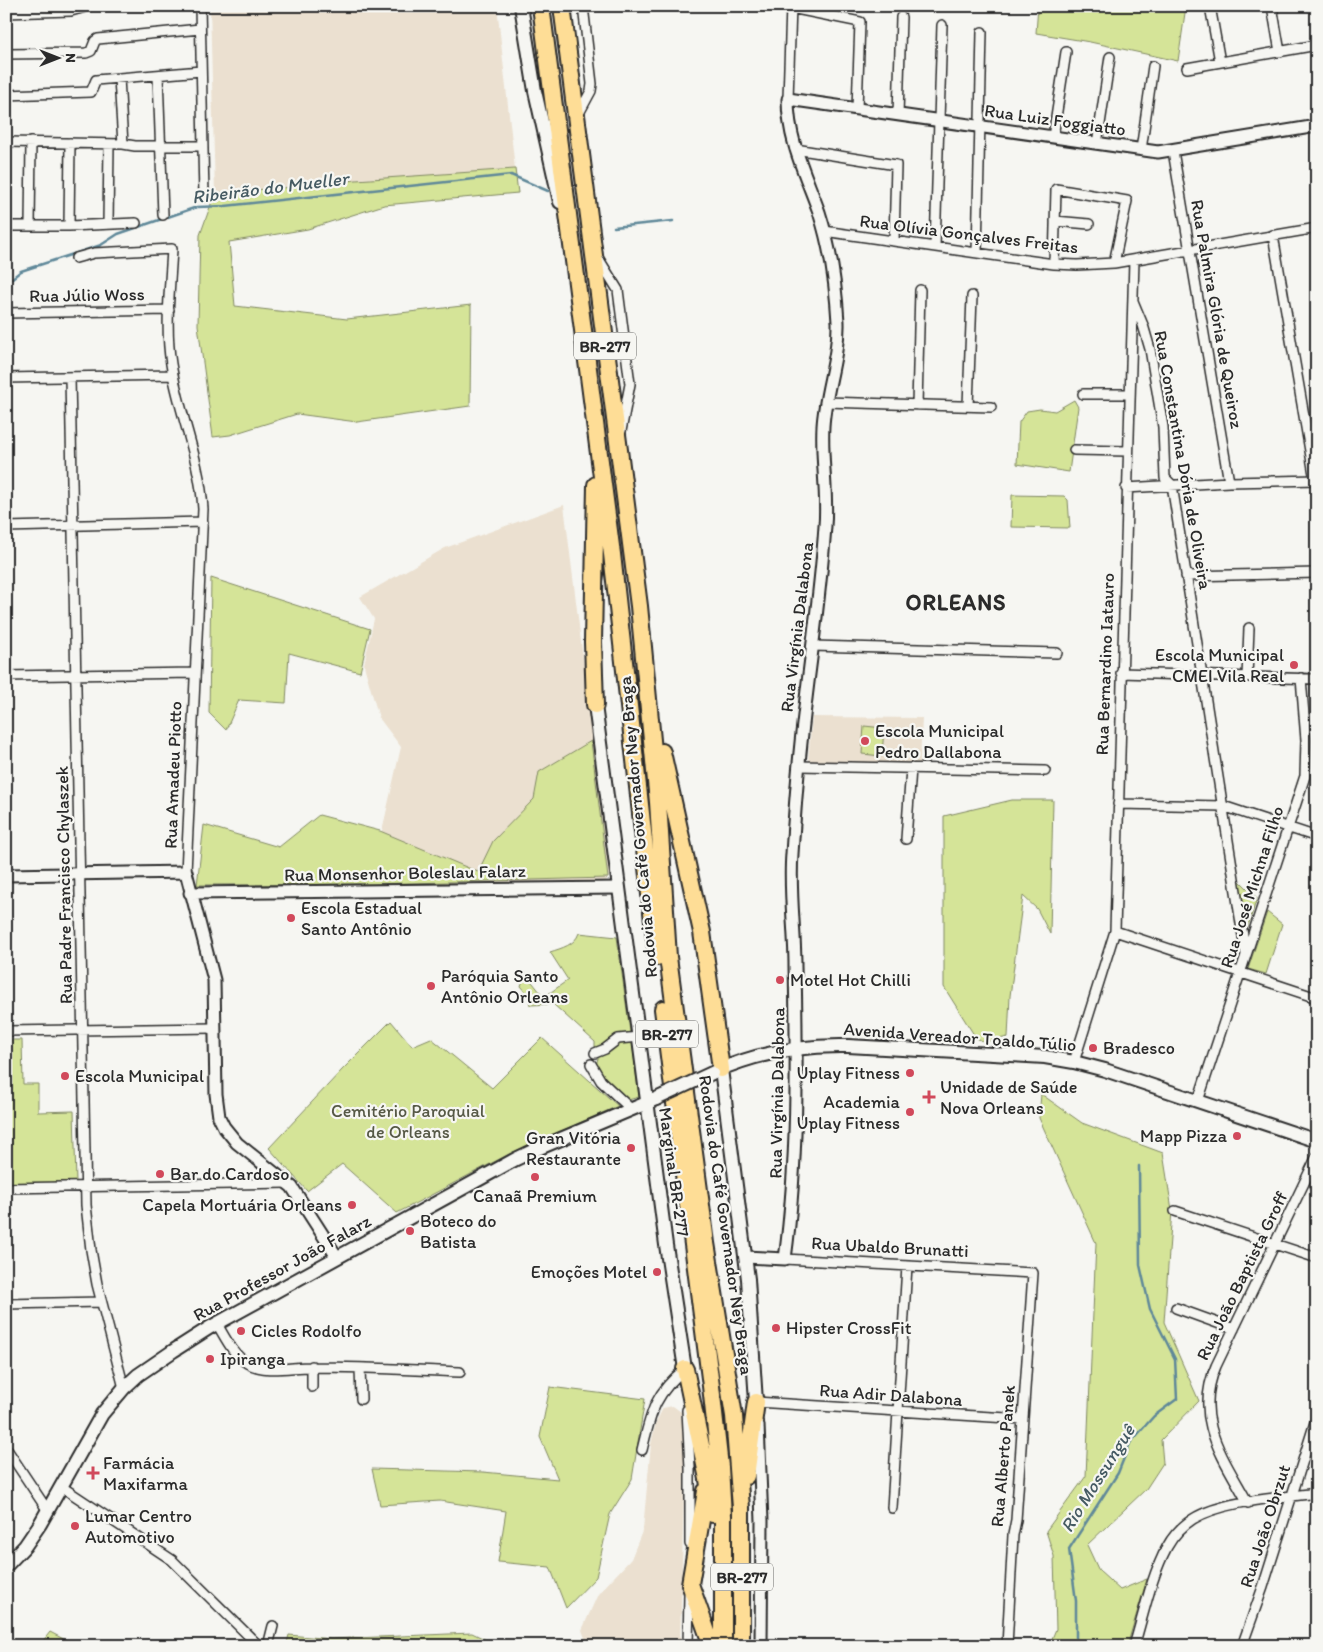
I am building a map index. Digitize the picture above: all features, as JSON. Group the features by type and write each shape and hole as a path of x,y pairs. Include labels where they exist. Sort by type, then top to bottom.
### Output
{"highway":[{"name":"Rodovia do Café Governador Ney Braga","path":"562,6 635,570 659,818 668,957 699,1195 734,1416 741,1508 741,1646"},
{"name":"Rodovia do Café Governador Ney Braga","path":"541,10 598,433 657,961 716,1430 723,1516 719,1642"},
{"path":"595,705 593,642 598,433"},
{"path":"647,685 702,932 716,1071"},
{"path":"684,1369 708,1479 716,1533 719,1642"},
{"path":"741,1508 756,1402"},
{"path":"708,1479 690,1584 719,1642"}],"main road":[{"path":"521,6 535,91 575,267"},
{"name":"Marginal BR-277","path":"595,705 639,1037 652,1101 684,1369"},
{"name":"Avenida Vereador Toaldo Túlio","path":"652,1101 716,1071 760,1056 819,1046 1045,1057 1105,1070 1317,1141"},
{"path":"716,1071 745,1257 752,1326 756,1402"},
{"name":"Rua Professor João Falarz","path":"7,1563 25,1546 48,1510 102,1414 138,1375 172,1351 217,1324 522,1156 652,1101"}],"street":[{"path":"6,14 71,12 89,6"},
{"path":"200,6 204,197"},
{"path":"576,119 591,91 592,84 584,6"},
{"path":"1210,6 1220,62"},
{"path":"1272,6 1280,52"},
{"path":"791,7 860,22 857,109"},
{"name":"Rua Virgínia Dalabona","path":"785,1259 793,1188 796,1049 795,956 791,864 799,766 814,646 826,523 823,429 826,402 836,357 838,330 834,285 824,231 790,131 788,99 791,7"},
{"path":"898,115 901,17"},
{"path":"935,247 942,25"},
{"path":"6,54 86,53 90,51 98,38 200,30"},
{"path":"977,253 982,32"},
{"path":"1188,68 1317,45"},
{"path":"1053,137 1066,52"},
{"path":"1097,144 1110,57"},
{"path":"1141,150 1153,66"},
{"path":"6,95 91,92 96,80 201,71"},
{"path":"158,75 163,215"},
{"path":"118,78 123,144"},
{"name":"Rua Luiz Foggiatto","path":"788,99 1158,152 1317,126"},
{"path":"6,142 203,146"},
{"path":"30,226 31,142"},
{"path":"69,226 70,143"},
{"path":"108,224 109,144"},
{"path":"795,149 896,164 894,241"},
{"name":"Rua Palmira Glória de Queiroz","path":"1173,151 1229,482"},
{"path":"1054,264 1056,189 1127,201 1114,263"},
{"path":"1055,221 1089,224"},
{"path":"6,226 136,223"},
{"name":"Rua Olívia Gonçalves Freitas","path":"824,231 1054,264 1077,265 1134,260 1317,228"},
{"path":"1126,488 1229,482 1316,480 1273,235"},
{"name":"Rua Amadeu Piotto","path":"76,258 94,253 172,249 169,310 170,350 173,375 201,486 203,522 194,673 186,872 214,980 216,1100 219,1117 224,1127 237,1143 287,1183 295,1192 337,1257"},
{"name":"Rua Bernardino Iatauro","path":"1074,1062 1115,931 1127,451 1134,260"},
{"path":"917,405 920,290"},
{"path":"968,406 972,296"},
{"name":"Rua Constantina Dória de Oliveira","path":"1132,299 1143,325 1150,349 1163,427 1166,478 1172,486 1246,955"},
{"name":"Rua Júlio Woss","path":"6,313 169,310"},
{"path":"6,378 173,375"},
{"name":"Rua Padre Francisco Chylaszek","path":"70,377 86,1187 91,1250 100,1302 124,1388"},
{"path":"1084,394 1129,394"},
{"path":"826,402 991,407"},
{"path":"1074,450 1127,451"},
{"path":"6,526 203,522"},
{"path":"1186,576 1317,573"},
{"path":"1247,677 1248,628"},
{"path":"814,646 1057,653"},
{"path":"6,676 194,673"},
{"path":"1122,673 1317,679"},
{"name":"Rua José Michna Filho","path":"1198,1101 1302,787 1306,766 1306,740 1301,678"},
{"path":"799,766 1045,771"},
{"path":"906,839 911,768"},
{"path":"1118,804 1223,806 1317,837"},
{"path":"6,875 186,872"},
{"name":"Rua Monsenhor Boleslau Falarz","path":"190,893 619,888"},
{"path":"1115,931 1317,998"},
{"path":"6,1031 215,1028"},
{"path":"595,1053 605,1050 618,1039 639,1037"},
{"path":"591,1064 601,1081 632,1110"},
{"name":"Rua João Baptista Groff","path":"1248,1503 1219,1450 1210,1425 1207,1412 1208,1388 1211,1377 1317,1156"},
{"path":"6,1188 287,1183"},
{"path":"1175,1211 1317,1258"},
{"name":"Rua Ubaldo Brunatti","path":"745,1257 1033,1273"},
{"path":"892,1508 907,1266"},
{"name":"Rua Alberto Panek","path":"1007,1644 1013,1535 1016,1520 1033,1273"},
{"path":"6,1304 100,1302"},
{"path":"1176,1308 1234,1329"},
{"path":"217,1324 238,1356 247,1363 257,1367 280,1369 312,1366 460,1372"},
{"path":"312,1366 312,1387"},
{"path":"360,1368 361,1400"},
{"path":"642,1450 658,1397 684,1369"},
{"name":"Marginal BR-277","path":"684,1369 691,1498 688,1646"},
{"path":"756,1402 762,1521 761,1646"},
{"name":"Rua Adir Dalabona","path":"756,1402 1023,1419"},
{"name":"Rua João Obrzut","path":"1242,1646 1262,1592 1317,1416"},
{"path":"6,1448 48,1510"},
{"path":"62,1487 172,1560 259,1646"},
{"path":"1134,1646 1155,1575 1167,1547 1174,1536 1192,1520 1221,1508 1317,1493"},
{"path":"268,1646 274,1626"}],"shaded area":[{"path":"210,6 497,6 515,169 215,193"},
{"path":"564,505 610,875 606,881 370,884 401,747 379,718 365,669 364,664 374,619 360,597 445,548"},
{"name":"Escola Municipal Pedro Dallabona","path":"812,717 922,718 920,764 808,762"},
{"path":"673,1406 681,1412 685,1450 680,1646 588,1646 582,1630 598,1594 631,1559 643,1529 651,1444 656,1422 663,1408"}],"green space":[{"path":"1038,6 1186,6 1178,61 1090,42 1036,33"},
{"path":"515,169 518,193 384,205 308,229 229,242 235,306 347,319 471,305 470,406 357,422 297,414 230,435 213,437 198,325 200,235 215,193 356,180"},
{"path":"1074,400 1078,407 1069,472 1017,464 1019,422 1027,411 1040,409 1055,411"},
{"path":"1012,495 1064,496 1068,500 1070,528 1011,527"},
{"path":"211,578 370,629 360,672 289,653 286,703 239,700 226,730 209,713"},
{"path":"864,726 884,728 882,756 862,754"},
{"path":"591,741 608,878 370,884 197,885 204,825 279,847 319,815 380,831 478,872 493,841 534,799 539,772"},
{"path":"1012,800 1053,800 1050,934 1037,909 1023,896 1010,996 1008,1037 985,1042 976,1038 944,987 944,816"},
{"path":"1237,878 1257,898 1246,932"},
{"path":"1267,912 1282,924 1266,974 1248,969"},
{"path":"579,933 617,937 630,1032 614,1037 604,1046 595,1047 595,1042 553,1004 530,1005 528,994 521,986 525,973 544,997 568,980 550,952 571,943"},
{"name":"Cemitério Paroquial de Orleans","path":"391,1021 412,1046 431,1038 492,1088 542,1038 618,1106 509,1154 397,1213 342,1164 307,1191 269,1148"},
{"path":"6,1040 22,1040 23,1084 38,1084 38,1112 74,1111 76,1182 6,1184"},
{"path":"632,1041 639,1097 628,1100 603,1077 596,1065 599,1055 616,1044"},
{"path":"1041,1094 1082,1123 1163,1153 1172,1210 1164,1322 1199,1401 1161,1440 1163,1463 1146,1489 1087,1545 1099,1571 1120,1590 1147,1579 1127,1646 1049,1646 1056,1629 1054,1556 1046,1531 1086,1476 1096,1243 1039,1118"},
{"path":"550,1387 645,1399 632,1479 610,1514 596,1577 566,1608 550,1567 498,1562 506,1511 440,1501 380,1505 372,1469 483,1472 558,1479 540,1437"},
{"path":"50,1632 77,1646 39,1646"},
{"path":"472,1633 499,1646 286,1646 289,1635 331,1639"}],"waterway":[{"name":"Ribeirão do Mueller","path":"6,283 21,271 101,245 118,234 197,207 225,206 511,175 548,191"},
{"name":"Ribeirão do Mueller","path":"614,227 673,221"},
{"name":"Rio Mossunguê","path":"1076,1646 1076,1601 1069,1549 1118,1473 1130,1443 1154,1416 1177,1399 1175,1359 1150,1309 1140,1265 1139,1166"}],"place":[{"name":"Escola Municipal CMEI Vila Real","path":"1294,665"},
{"name":"Escola Municipal Pedro Dallabona","path":"865,741"},
{"name":"Escola Estadual Santo Antônio","path":"291,918"},
{"name":"Motel Hot Chilli","path":"780,980"},
{"name":"Paróquia Santo Antônio Orleans","path":"431,986"},
{"name":"Bradesco","path":"1093,1048"},
{"name":"Uplay Fitness","path":"910,1073"},
{"name":"Escola Municipal","path":"65,1076"},
{"name":"Unidade de Saúde Nova Orleans","path":"929,1097"},
{"name":"Academia Uplay Fitness","path":"910,1112"},
{"name":"Mapp Pizza","path":"1237,1136"},
{"name":"Gran Vitória Restaurante","path":"631,1148"},
{"name":"Bar do Cardoso","path":"160,1174"},
{"name":"Canaã Premium","path":"535,1177"},
{"name":"Capela Mortuária Orleans","path":"352,1205"},
{"name":"Boteco do Batista","path":"410,1231"},
{"name":"Emoções Motel","path":"657,1272"},
{"name":"Hipster CrossFit","path":"776,1328"},
{"name":"Cicles Rodolfo","path":"241,1331"},
{"name":"Ipiranga","path":"210,1359"},
{"name":"Farmácia Maxifarma","path":"93,1473"},
{"name":"Lumar Centro Automotivo","path":"75,1526"}],"district":[{"name":"ORLEANS","path":"956,602"}]}
